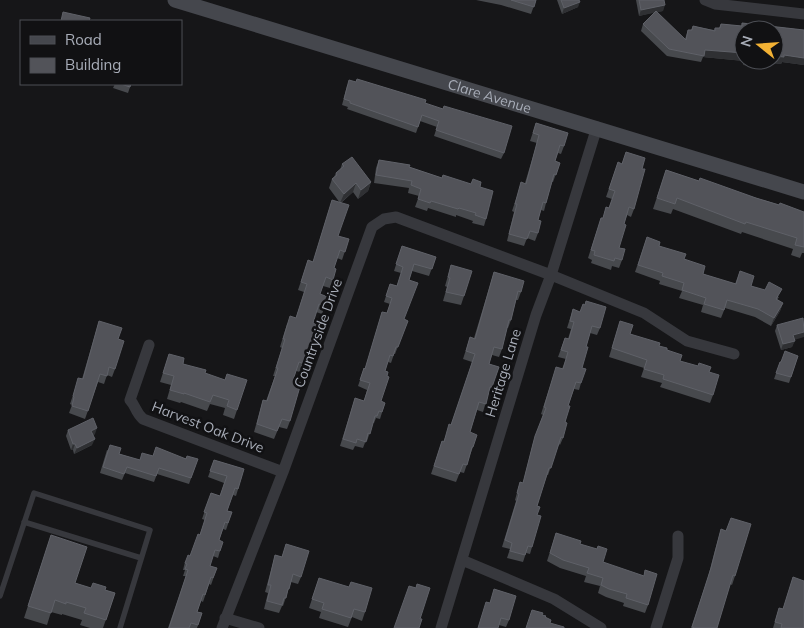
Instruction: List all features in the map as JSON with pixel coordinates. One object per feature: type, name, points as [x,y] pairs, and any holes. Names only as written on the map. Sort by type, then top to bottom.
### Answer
[{"type":"street","name":"Clare Avenue","points":[[175,0],[804,192]]},
{"type":"street","points":[[705,0],[715,4],[804,14]]},
{"type":"street","name":"Heritage Lane","points":[[441,628],[536,315],[551,275],[597,128]]},
{"type":"street","name":"Countryside Drive","points":[[223,623],[283,472],[372,227],[384,218],[396,218],[551,275],[644,313],[687,341],[734,354]]},
{"type":"street","name":"Harvest Oak Drive","points":[[149,344],[130,400],[134,404],[136,413],[143,419],[283,472]]},
{"type":"street","points":[[656,628],[678,558],[678,536]]},
{"type":"street","points":[[462,560],[554,598],[601,628]]},
{"type":"street","points":[[223,623],[258,628]]},
{"type":"lane","points":[[0,596],[34,493],[150,530],[120,628]]},
{"type":"lane","points":[[24,522],[141,558]]},
{"type":"building","points":[[511,0],[536,0],[534,7]]},
{"type":"building","points":[[561,0],[579,0],[580,2],[564,8]]},
{"type":"building","points":[[639,0],[664,0],[665,5],[641,10]]},
{"type":"building","points":[[656,11],[686,40],[688,30],[692,30],[693,26],[715,31],[715,28],[720,28],[721,24],[734,25],[734,52],[705,50],[704,56],[669,49],[643,24]]},
{"type":"building","points":[[63,12],[90,18],[89,20],[61,20]]},
{"type":"building","points":[[784,28],[804,30],[804,58],[784,55]]},
{"type":"building","points":[[357,79],[426,100],[425,103],[443,109],[444,106],[512,126],[504,153],[436,130],[439,121],[422,115],[418,127],[350,103],[350,101],[344,99],[349,80],[356,82]]},
{"type":"building","points":[[536,123],[568,133],[564,146],[560,145],[555,161],[560,163],[556,175],[554,174],[546,203],[543,202],[538,220],[541,221],[538,233],[530,231],[527,239],[509,234],[521,182],[526,184],[539,135],[533,133]]},
{"type":"building","points":[[626,152],[645,158],[642,169],[645,169],[634,209],[629,207],[624,224],[626,225],[619,248],[625,249],[622,260],[615,258],[614,261],[594,255],[595,251],[591,250],[601,218],[603,218],[606,207],[609,208],[615,191],[609,189],[618,162],[622,164]]},
{"type":"building","points":[[352,157],[371,182],[361,190],[356,183],[344,194],[332,179],[344,166],[342,164]]},
{"type":"building","points":[[379,160],[410,165],[409,167],[442,178],[443,175],[471,184],[473,179],[481,182],[480,187],[493,191],[486,219],[475,215],[476,213],[459,208],[418,199],[421,189],[411,185],[412,181],[376,175]]},
{"type":"building","points":[[666,170],[699,181],[700,178],[756,198],[779,205],[780,203],[804,212],[804,247],[795,245],[797,238],[746,222],[745,224],[677,198],[675,204],[657,198]]},
{"type":"building","points":[[332,200],[349,205],[338,236],[349,239],[345,252],[340,250],[334,268],[336,269],[333,280],[326,277],[320,294],[328,297],[325,306],[319,304],[313,323],[319,325],[307,365],[299,362],[293,380],[301,383],[290,421],[282,419],[277,431],[257,424],[263,400],[267,401],[278,368],[276,368],[290,316],[296,318],[307,284],[301,282],[308,260],[313,262]]},
{"type":"building","points":[[647,237],[660,242],[659,246],[686,254],[684,259],[705,266],[703,274],[736,284],[740,271],[754,276],[751,286],[765,290],[769,282],[782,289],[776,299],[783,303],[774,318],[758,309],[727,300],[724,310],[704,304],[706,298],[682,290],[684,283],[662,276],[663,273],[638,265]]},
{"type":"building","points":[[402,246],[436,257],[432,269],[414,264],[409,280],[418,283],[404,319],[408,321],[398,347],[396,347],[393,356],[390,355],[385,371],[388,372],[387,376],[389,377],[381,401],[385,403],[382,412],[379,411],[377,416],[375,416],[366,442],[357,439],[356,443],[343,439],[355,398],[364,401],[370,383],[360,380],[382,312],[387,313],[392,298],[386,296],[390,284],[397,286],[403,267],[396,264]]},
{"type":"building","points":[[451,265],[472,271],[464,296],[446,292]]},
{"type":"building","points":[[494,272],[524,281],[521,292],[518,291],[502,349],[494,347],[489,364],[499,367],[492,387],[490,387],[486,404],[479,402],[470,432],[477,435],[467,465],[463,464],[459,474],[434,466],[449,424],[451,425],[475,354],[466,351],[470,337],[475,339]]},
{"type":"building","points":[[586,301],[606,307],[600,328],[592,326],[582,368],[586,369],[581,383],[576,382],[568,406],[570,406],[563,438],[561,437],[551,468],[549,468],[537,506],[540,507],[537,515],[541,516],[532,547],[528,546],[525,555],[510,551],[512,543],[505,540],[519,494],[517,493],[520,482],[523,483],[535,436],[546,408],[544,407],[556,367],[563,369],[568,352],[561,350],[565,338],[569,339],[574,322],[570,321],[573,309],[580,312]]},
{"type":"building","points":[[803,318],[804,332],[793,335],[795,341],[783,344],[777,325]]},
{"type":"building","points":[[99,321],[122,328],[118,339],[124,341],[115,369],[109,367],[107,376],[100,374],[88,411],[72,406],[73,396],[78,378],[83,379]]},
{"type":"building","points":[[620,321],[633,325],[630,334],[660,343],[659,346],[682,355],[680,361],[698,366],[699,363],[711,367],[709,372],[719,375],[713,395],[663,379],[664,375],[644,369],[647,360],[612,348]]},
{"type":"building","points":[[785,351],[798,356],[791,377],[776,373]]},
{"type":"building","points":[[169,354],[184,358],[183,364],[206,370],[205,373],[225,380],[227,374],[247,380],[237,410],[227,406],[229,400],[213,395],[210,402],[170,390],[174,376],[163,373]]},
{"type":"building","points":[[93,418],[97,428],[91,431],[95,439],[77,448],[73,444],[68,430]]},
{"type":"building","points":[[110,445],[121,448],[119,454],[140,460],[142,453],[153,456],[156,447],[186,459],[187,456],[198,459],[191,478],[159,468],[156,476],[127,467],[124,474],[103,467]]},
{"type":"building","points":[[214,460],[244,469],[238,489],[235,488],[227,511],[232,512],[228,523],[225,522],[219,540],[223,542],[220,551],[215,550],[210,566],[217,568],[213,578],[211,577],[205,595],[203,594],[197,612],[202,613],[198,625],[191,623],[189,628],[169,628],[188,570],[185,569],[187,564],[185,563],[188,555],[190,556],[198,534],[200,535],[207,513],[204,512],[211,493],[220,496],[227,476],[210,471]]},
{"type":"building","points":[[731,518],[751,524],[717,628],[692,627],[721,529],[726,531]]},
{"type":"building","points":[[556,533],[581,541],[580,544],[597,549],[598,546],[607,549],[603,562],[644,576],[645,570],[657,574],[648,605],[626,598],[627,594],[601,585],[603,578],[587,573],[589,568],[563,560],[550,553]]},
{"type":"building","points":[[51,535],[87,547],[75,583],[91,588],[93,583],[106,587],[105,590],[115,593],[106,620],[84,613],[86,608],[55,600],[51,613],[28,606]]},
{"type":"building","points":[[286,544],[309,551],[301,577],[293,574],[282,605],[267,601],[271,585],[268,585],[275,555],[282,557]]},
{"type":"building","points":[[793,577],[804,581],[804,628],[781,628],[782,624],[775,622],[779,608],[783,609]]},
{"type":"building","points":[[319,578],[349,587],[351,582],[372,588],[365,612],[354,609],[351,618],[322,609],[324,603],[312,599]]},
{"type":"building","points":[[417,584],[430,588],[419,628],[394,628],[409,586],[416,588]]},
{"type":"building","points":[[494,589],[516,596],[509,620],[501,618],[498,628],[478,628],[486,602],[490,603]]},
{"type":"building","points":[[532,610],[543,613],[542,615],[551,620],[550,623],[564,628],[526,628]]}]
